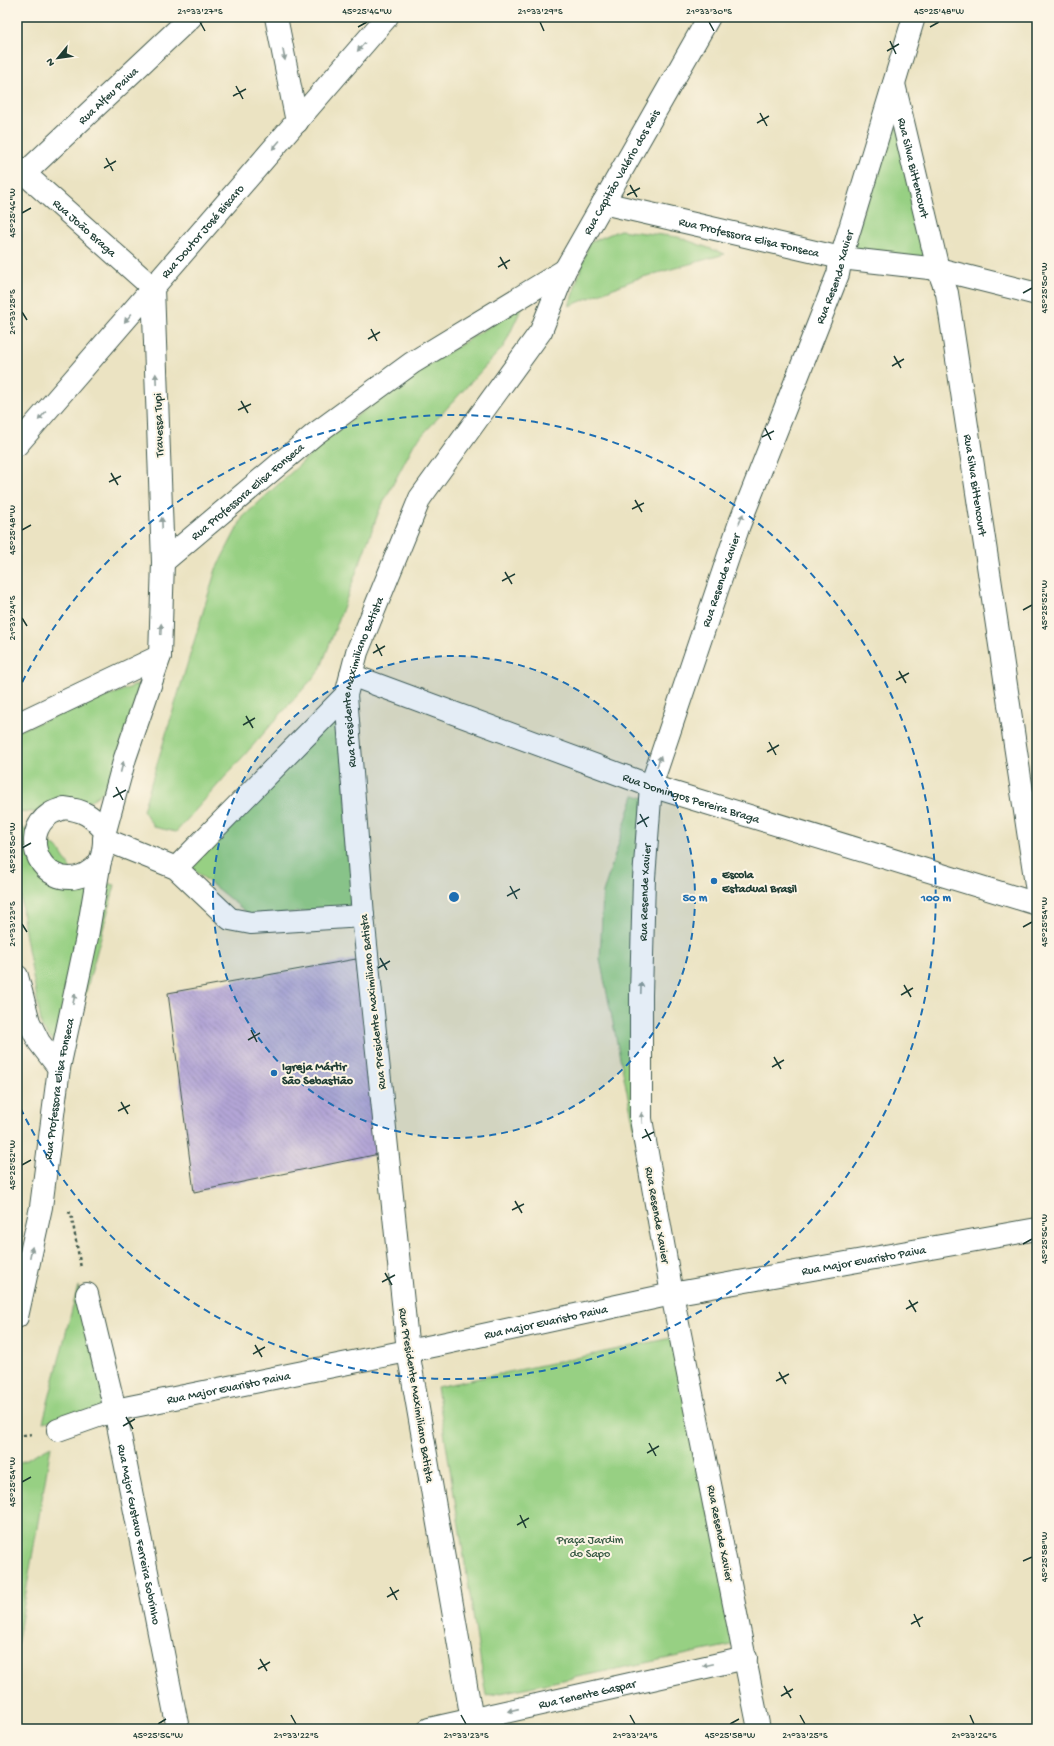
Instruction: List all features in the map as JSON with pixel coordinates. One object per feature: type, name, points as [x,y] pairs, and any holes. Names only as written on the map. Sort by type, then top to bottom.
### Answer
[{"type":"street","name":"Rua Alfeu Paiva","points":[[21,170],[192,17]]},
{"type":"street","points":[[276,17],[297,122]]},
{"type":"street","name":"Rua Doutor José Biscaro","points":[[17,445],[387,17]]},
{"type":"street","name":"Rua Capitão Valério dos Reis","points":[[541,331],[565,270],[709,17]]},
{"type":"street","name":"Rua Resende Xavier","points":[[759,1729],[672,1294],[641,1119],[641,995],[644,878],[651,786],[739,525],[838,274],[841,258],[914,17]]},
{"type":"street","name":"Rua Silva Bittencourt","points":[[894,84],[938,269],[947,293],[950,309],[1035,859],[1037,891]]},
{"type":"street","name":"Rua João Braga","points":[[21,170],[153,288]]},
{"type":"street","name":"Rua Professora Elisa Fonseca","points":[[603,203],[841,258],[938,269],[1037,294]]},
{"type":"street","name":"Rua Professora Elisa Fonseca","points":[[163,562],[315,434],[412,363],[565,270]]},
{"type":"street","name":"Travessa Tupi","points":[[153,288],[163,562]]},
{"type":"street","name":"Rua Presidente Maximiliano Batista","points":[[472,1720],[408,1351],[363,916],[348,685],[357,652],[420,498],[541,331]]},
{"type":"street","points":[[163,562],[160,656],[125,758],[105,835],[100,861],[89,873],[74,878],[59,877],[45,869],[25,838],[50,814],[64,808],[80,810],[96,821],[105,835],[176,868],[230,919],[251,923],[363,916]]},
{"type":"street","points":[[17,724],[160,656]]},
{"type":"street","points":[[176,868],[348,685]]},
{"type":"street","name":"Rua Domingos Pereira Braga","points":[[348,685],[651,786],[1037,904]]},
{"type":"street","name":"Rua Professora Elisa Fonseca","points":[[17,1317],[41,1207],[59,1068],[87,937],[100,861]]},
{"type":"street","points":[[17,976],[29,1022],[39,1042],[59,1068]]},
{"type":"street","name":"Rua Major Evaristo Paiva","points":[[58,1430],[115,1410],[408,1351],[672,1294],[1037,1229]]},
{"type":"street","name":"Rua Major Gustavo Ferreira Sobrinho","points":[[87,1294],[115,1410],[178,1729]]},
{"type":"street","name":"Rua Tenente Gaspar","points":[[429,1729],[746,1658]]},
{"type":"path","points":[[41,1207],[71,1213],[76,1247],[87,1294]]},
{"type":"green space","points":[[893,100],[933,264],[852,252]]},
{"type":"green space","points":[[620,230],[678,237],[725,254],[636,279],[569,306],[589,243]]},
{"type":"green space","points":[[523,305],[504,346],[414,444],[379,511],[320,670],[176,832],[154,827],[143,810],[216,569],[243,517],[335,432],[408,378]]},
{"type":"green space","points":[[160,676],[105,790],[92,800],[62,814],[17,811],[17,731]]},
{"type":"green space","points":[[339,712],[355,909],[250,915],[189,866]]},
{"type":"green space","points":[[634,795],[645,798],[637,1141],[600,959],[603,893]]},
{"type":"green space","points":[[17,825],[58,848],[75,876],[115,885],[68,1058],[42,1028],[24,926],[17,860]]},
{"type":"green space","points":[[78,1286],[107,1410],[43,1422]]},
{"type":"green space","name":"Praça Jardim do Sapo","points":[[671,1338],[741,1643],[486,1696],[437,1387]]},
{"type":"green space","points":[[51,1446],[17,1645],[17,1464]]},
{"type":"building","name":"Igreja Mártir São Sebastião","points":[[356,959],[379,1154],[194,1192],[168,993]]},
{"type":"place","name":"Escola Estadual Brasil","points":[[714,881]]},
{"type":"place","name":"Igreja Mártir São Sebastião","points":[[274,1073]]}]
